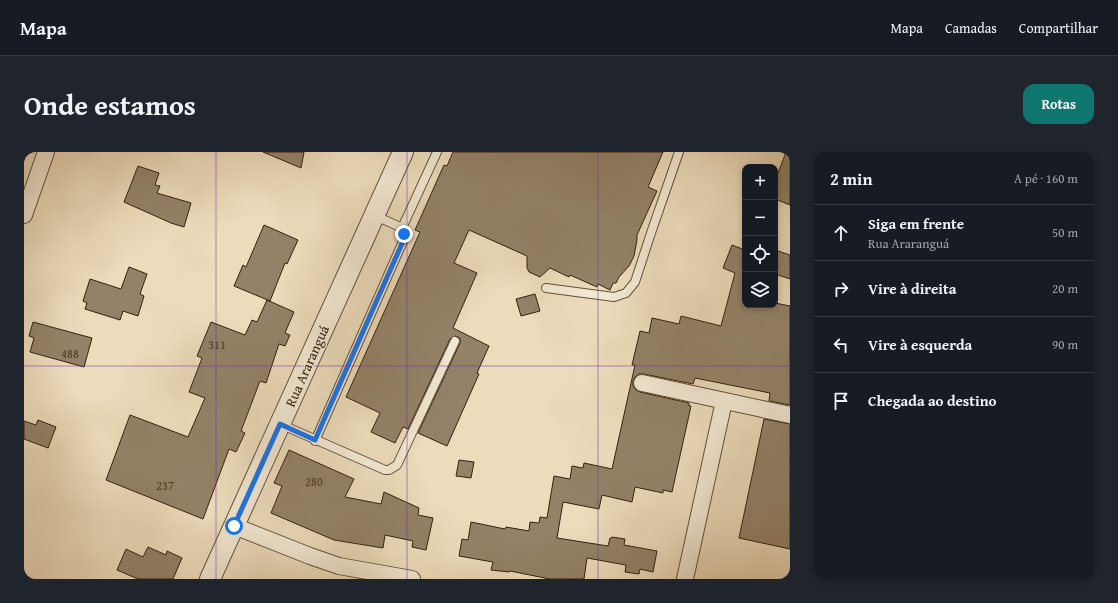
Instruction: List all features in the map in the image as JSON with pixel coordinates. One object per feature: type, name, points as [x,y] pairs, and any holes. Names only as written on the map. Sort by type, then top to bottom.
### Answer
[{"type":"street","points":[[24,215],[46,152]]},
{"type":"street","name":"Rua Araranguá","points":[[210,579],[403,152]]},
{"type":"street","points":[[642,383],[790,415]]},
{"type":"street","points":[[685,579],[724,401]]},
{"type":"street","points":[[234,526],[339,566],[412,579]]},
{"type":"lane","points":[[315,440],[404,239],[402,228],[437,152]]},
{"type":"lane","points":[[546,288],[614,297],[626,293],[635,282],[679,152]]},
{"type":"lane","points":[[374,215],[402,228]]},
{"type":"lane","points":[[280,424],[385,470],[389,470],[397,465],[455,341]]},
{"type":"building","points":[[263,152],[304,152],[301,168]]},
{"type":"building","points":[[453,152],[663,152],[648,187],[657,191],[637,235],[634,256],[629,266],[619,277],[616,283],[613,283],[610,290],[598,284],[597,287],[570,275],[569,277],[550,268],[540,277],[529,272],[527,268],[527,256],[469,230],[454,263],[477,273],[453,328],[489,346],[477,373],[479,374],[447,446],[418,433],[460,343],[460,338],[455,336],[450,339],[408,429],[403,427],[395,443],[371,432],[380,413],[346,397],[420,232],[415,230],[444,165],[447,166]]},
{"type":"building","points":[[786,152],[790,152],[790,205],[778,200],[778,173]]},
{"type":"building","points":[[138,166],[159,173],[155,185],[160,186],[157,193],[191,203],[184,227],[171,223],[124,202]]},
{"type":"building","points":[[264,225],[298,240],[287,264],[285,263],[270,301],[234,286],[243,265],[246,267]]},
{"type":"building","points":[[732,245],[742,249],[742,308],[778,308],[778,304],[790,306],[790,405],[769,401],[770,393],[695,378],[693,384],[639,374],[633,381],[633,386],[636,390],[689,403],[689,406],[691,406],[672,492],[663,490],[663,493],[635,487],[632,502],[602,495],[599,509],[563,502],[557,538],[608,546],[610,538],[612,537],[625,539],[624,545],[657,551],[653,572],[640,569],[639,574],[625,572],[626,565],[587,558],[584,579],[550,579],[510,571],[491,570],[493,562],[459,556],[462,539],[468,540],[471,522],[505,529],[506,527],[529,531],[530,522],[539,523],[540,517],[547,518],[554,476],[570,479],[572,466],[583,468],[584,463],[612,469],[635,365],[632,365],[640,331],[649,333],[652,318],[679,324],[681,316],[721,326],[735,273],[723,268]]},
{"type":"building","points":[[778,251],[790,255],[790,279],[778,275]]},
{"type":"building","points":[[129,267],[147,274],[140,294],[144,296],[138,316],[123,311],[120,320],[85,309],[87,303],[83,301],[90,279],[121,289]]},
{"type":"building","points":[[535,294],[540,311],[521,316],[516,299]]},
{"type":"building","points":[[267,300],[294,312],[285,333],[290,335],[285,346],[279,344],[266,383],[260,381],[241,431],[245,433],[236,452],[229,449],[203,519],[106,480],[130,415],[188,437],[205,398],[189,392],[202,358],[197,356],[211,322],[245,335],[252,320],[257,322]]},
{"type":"building","points":[[33,322],[92,338],[84,367],[30,352],[34,338],[29,336]]},
{"type":"building","points":[[764,419],[790,424],[790,549],[739,538]]},
{"type":"building","points":[[38,420],[56,427],[48,448],[24,439],[24,421],[36,425]]},
{"type":"building","points":[[289,450],[354,479],[345,497],[381,504],[384,492],[419,508],[418,515],[433,518],[426,550],[412,547],[413,541],[385,535],[383,548],[334,540],[271,513],[282,486],[274,483]]},
{"type":"building","points":[[459,460],[474,462],[471,478],[456,476]]},
{"type":"building","points":[[148,547],[166,555],[167,551],[182,558],[173,579],[138,579],[117,570],[126,549],[143,557]]},
{"type":"route","points":[[234,526],[280,424],[315,440],[404,239],[404,234]]}]
